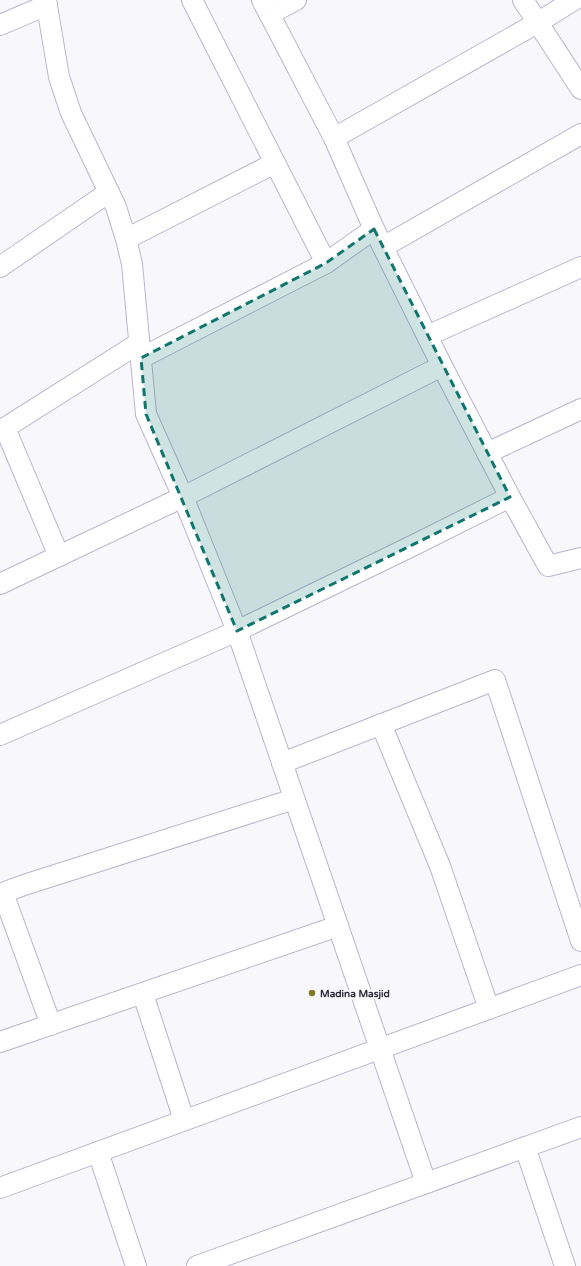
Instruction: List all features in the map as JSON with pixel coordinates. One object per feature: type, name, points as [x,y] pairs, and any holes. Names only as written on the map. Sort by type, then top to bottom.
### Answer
[{"type":"street","points":[[192,0],[326,263]]},
{"type":"street","points":[[296,0],[266,7],[334,138],[374,229],[442,366],[510,497],[548,566],[581,558]]},
{"type":"street","points":[[523,0],[581,89]]},
{"type":"street","points":[[334,138],[537,23],[574,0]]},
{"type":"street","points":[[0,25],[46,3],[60,77],[70,113],[116,207],[126,239],[132,264],[146,414],[183,497],[237,631],[426,1183]]},
{"type":"street","points":[[384,248],[581,134]]},
{"type":"street","points":[[126,239],[275,163]]},
{"type":"street","points":[[0,267],[109,192]]},
{"type":"street","points":[[59,556],[3,429],[140,350],[326,263],[374,229]]},
{"type":"street","points":[[427,336],[581,267]]},
{"type":"street","points":[[0,584],[183,497],[442,366]]},
{"type":"street","points":[[487,453],[581,409]]},
{"type":"street","points":[[0,735],[237,631],[510,497]]},
{"type":"street","points":[[282,763],[496,680],[581,942]]},
{"type":"street","points":[[381,724],[440,866],[489,1009]]},
{"type":"street","points":[[51,1025],[1,893],[294,799]]},
{"type":"street","points":[[0,1042],[338,926]]},
{"type":"street","points":[[0,1188],[581,975]]},
{"type":"street","points":[[143,994],[184,1120]]},
{"type":"street","points":[[197,1266],[581,1127]]},
{"type":"street","points":[[525,1147],[565,1266]]},
{"type":"street","points":[[98,1152],[136,1266]]},
{"type":"highlighted area","points":[[374,229],[510,497],[237,631],[146,414],[141,358],[326,263]]},
{"type":"place","name":"Madina Masjid","points":[[312,993]]}]
